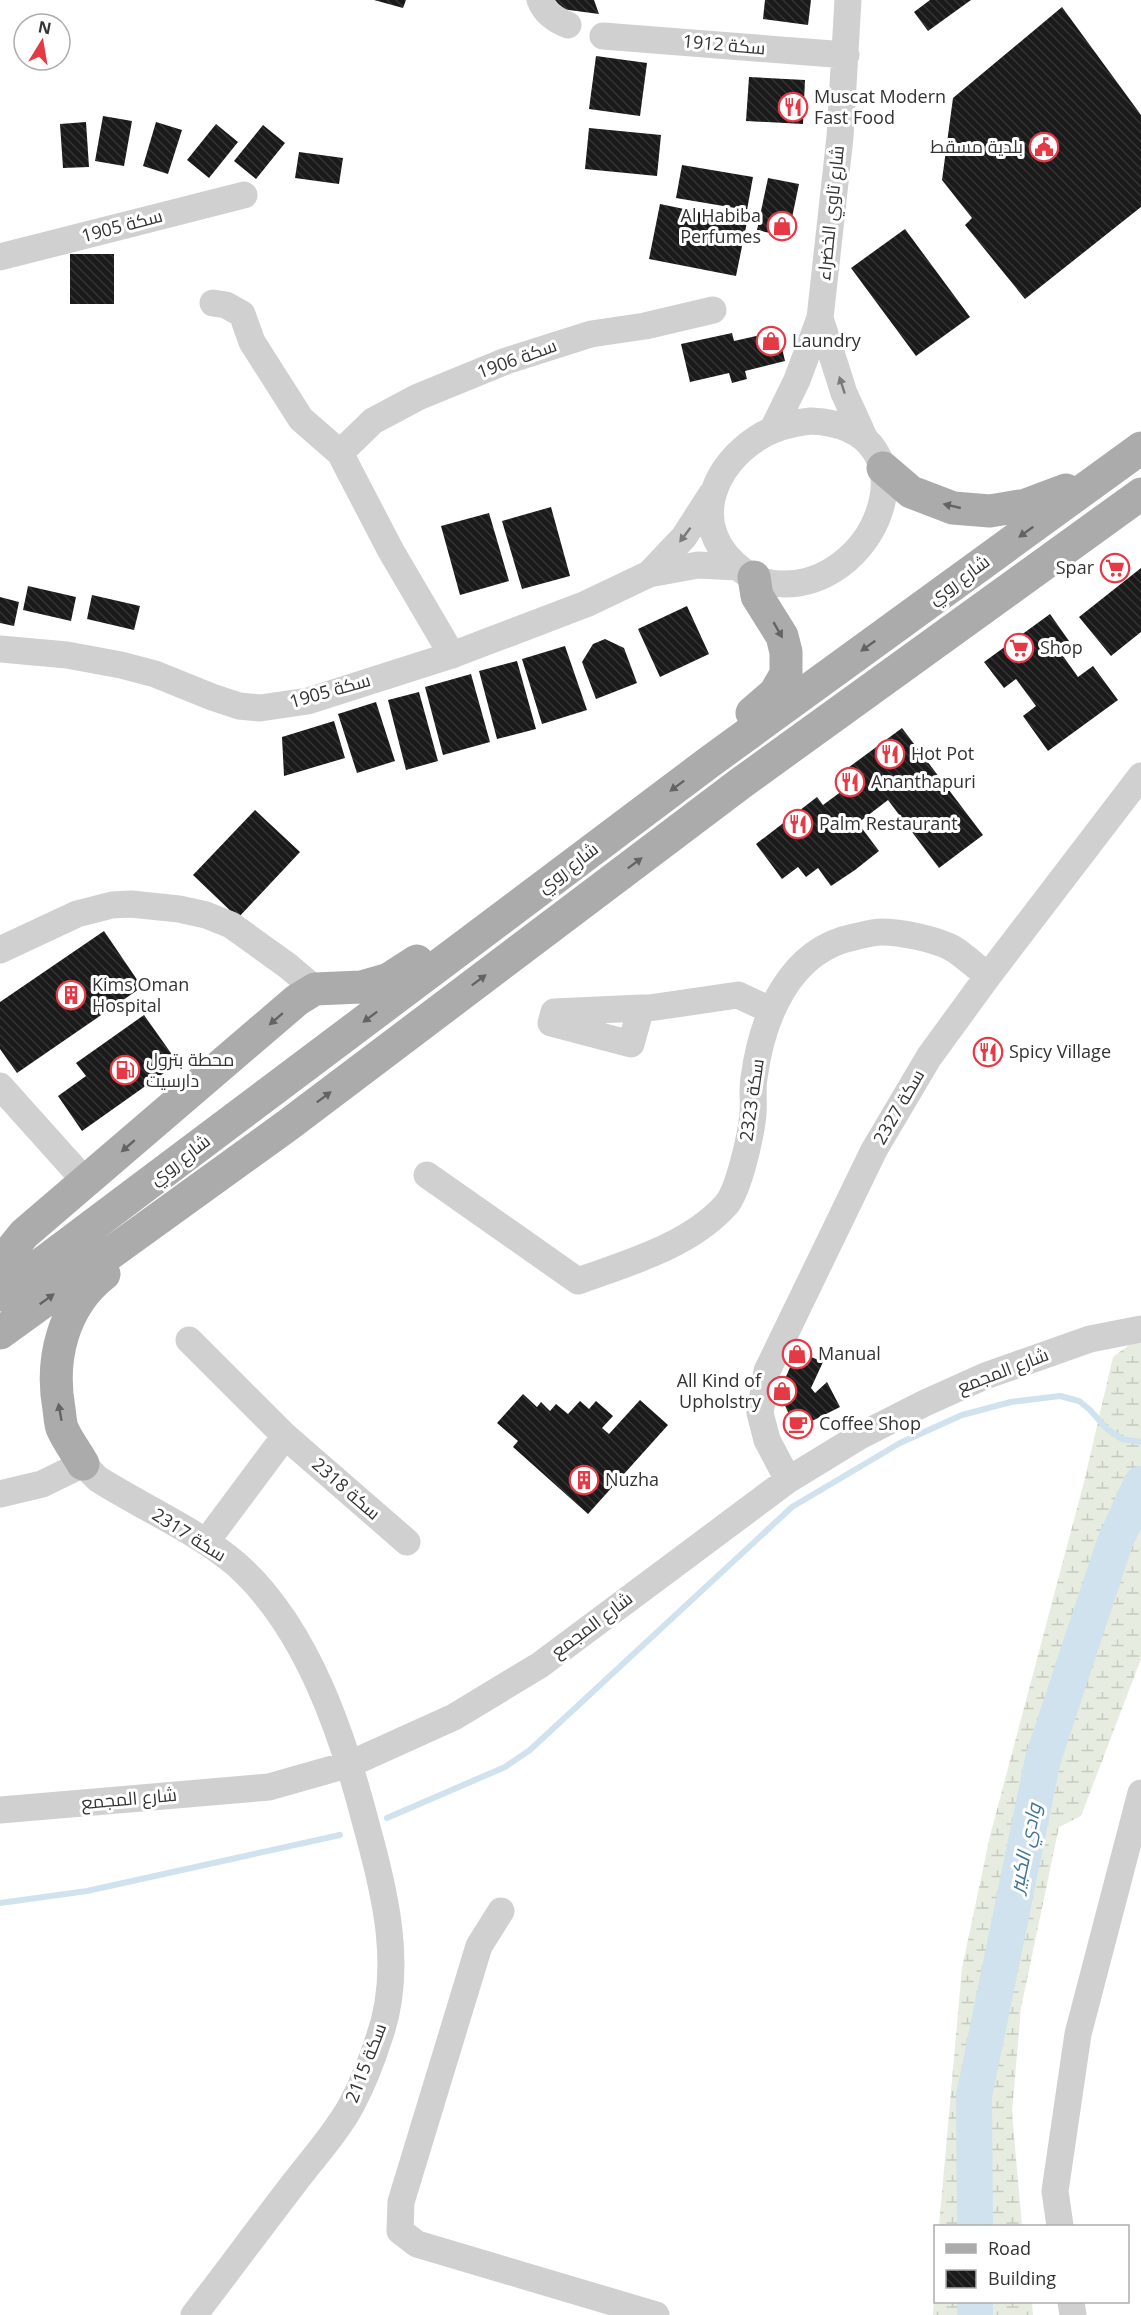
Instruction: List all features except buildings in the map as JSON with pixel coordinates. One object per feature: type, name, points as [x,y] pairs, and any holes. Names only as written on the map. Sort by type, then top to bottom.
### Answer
[{"type":"main road","points":[[883,468],[911,492],[953,508],[990,511],[1026,505],[1069,489],[1133,454]]},
{"type":"main road","name":"شارع روي","points":[[0,1295],[708,763],[1133,454]]},
{"type":"main road","name":"شارع روي","points":[[0,1334],[288,1125],[741,783],[1141,494]]},
{"type":"main road","points":[[708,763],[732,730],[775,693],[786,674],[786,652],[782,636],[745,572]]},
{"type":"main road","points":[[0,1264],[24,1234],[289,1008],[315,989],[361,987],[389,979],[474,926],[531,897]]},
{"type":"main road","points":[[83,1464],[62,1428],[56,1393],[59,1350],[70,1314],[98,1279],[195,1206],[288,1125]]},
{"type":"street","points":[[540,0],[547,13],[568,25]]},
{"type":"street","name":"شارع تاوي الخضراء","points":[[773,429],[797,380],[820,318],[840,137],[848,0]]},
{"type":"street","name":"سكة 1912","points":[[603,36],[846,55]]},
{"type":"street","name":"سكة 1905","points":[[0,257],[244,195]]},
{"type":"street","points":[[213,303],[226,305],[242,314],[252,342],[301,419],[340,453],[391,552],[452,655]]},
{"type":"street","name":"سكة 1906","points":[[340,453],[373,421],[418,397],[506,361],[591,334],[645,326],[713,310]]},
{"type":"street","name":"شارع تاوي الخضراء","points":[[820,318],[844,393],[865,439]]},
{"type":"street","points":[[800,422],[832,422],[849,428],[865,439],[878,456],[883,468],[884,481],[880,516],[855,553],[836,568],[811,579],[787,584],[769,582],[745,572],[713,536],[709,509],[714,490],[726,469],[740,452],[756,439],[773,429],[800,422]]},
{"type":"street","name":"سكة 1905","points":[[649,574],[684,537],[714,490]]},
{"type":"street","name":"سكة 1905","points":[[0,649],[67,655],[121,665],[155,674],[239,706],[260,708],[308,701],[452,655],[586,604],[649,574],[698,565],[745,572]]},
{"type":"street","name":"سكة 2327","points":[[788,1480],[767,1440],[760,1413],[768,1371],[874,1150],[928,1057],[1141,776]]},
{"type":"street","points":[[0,950],[78,914],[112,905],[130,904],[169,908],[206,915],[231,925],[288,966],[315,989]]},
{"type":"street","name":"سكة 2323","points":[[427,1175],[578,1281],[675,1242],[705,1224],[727,1203],[737,1182],[753,1114],[753,1080],[770,1010],[785,984],[804,962],[822,948],[849,938],[880,932],[911,936],[951,948],[988,976]]},
{"type":"street","points":[[641,1008],[738,994],[770,1010]]},
{"type":"street","points":[[0,1086],[86,1182]]},
{"type":"street","name":"شارع المجمع","points":[[1,1811],[268,1787],[350,1764],[454,1717],[540,1665],[788,1480],[860,1436],[985,1376],[1090,1339],[1141,1329]]},
{"type":"street","name":"سكة 2318","points":[[189,1340],[285,1436],[406,1542]]},
{"type":"street","points":[[206,1542],[285,1436]]},
{"type":"street","points":[[0,1494],[42,1484],[83,1464]]},
{"type":"street","name":"سكة 2317","points":[[83,1464],[106,1484],[206,1542],[237,1565],[267,1598],[286,1625],[314,1675],[350,1764]]},
{"type":"street","name":"سكة 2115","points":[[194,2315],[351,2105],[381,2036],[391,1959],[389,1924],[384,1887],[350,1764]]},
{"type":"street","points":[[1060,2225],[1055,2192],[1078,2034],[1141,1793]]},
{"type":"street","points":[[501,1911],[479,1946],[401,2202],[400,2231],[417,2244],[656,2315]]},
{"type":"green space","points":[[1141,1336],[1141,1659],[1081,1816],[1059,1827],[1021,2008],[1012,2112],[1022,2225],[939,2225],[962,1968],[990,1836],[1084,1482],[1113,1357]]},
{"type":"green space","points":[[934,2296],[934,2303],[1032,2303],[1033,2315],[933,2315]]},
{"type":"waterway","points":[[387,1818],[505,1767],[530,1750],[792,1507],[900,1443],[962,1415],[1011,1402],[1060,1396],[1079,1401],[1107,1429],[1122,1439],[1141,1442]]},
{"type":"waterway","name":"وادي الكبير","points":[[975,2225],[974,2096],[1043,1759],[1115,1542],[1141,1484]]},
{"type":"waterway","points":[[0,1903],[87,1891],[340,1835]]},
{"type":"waterway","name":"وادي الكبير","points":[[975,2303],[975,2315]]},
{"type":"place","name":"Muscat Modern Fast Food","points":[[793,107]]},
{"type":"place","name":"بلدية مسقط","points":[[1044,147]]},
{"type":"place","name":"Al Habiba Perfumes","points":[[782,226]]},
{"type":"place","name":"Laundry","points":[[771,341]]},
{"type":"place","name":"Spar","points":[[1115,568]]},
{"type":"place","name":"Shop","points":[[1019,648]]},
{"type":"place","name":"Hot Pot","points":[[890,754]]},
{"type":"place","name":"Ananthapuri","points":[[850,782]]},
{"type":"place","name":"Palm Restaurant","points":[[798,824]]},
{"type":"place","name":"Kims Oman Hospital","points":[[71,995]]},
{"type":"place","name":"Spicy Village","points":[[988,1052]]},
{"type":"place","name":"محطة بترول دارسيت","points":[[125,1070]]},
{"type":"place","name":"Manual","points":[[797,1354]]},
{"type":"place","name":"All Kind of Upholstry","points":[[782,1391]]},
{"type":"place","name":"Coffee Shop","points":[[798,1424]]},
{"type":"place","name":"Nuzha","points":[[584,1480]]}]
